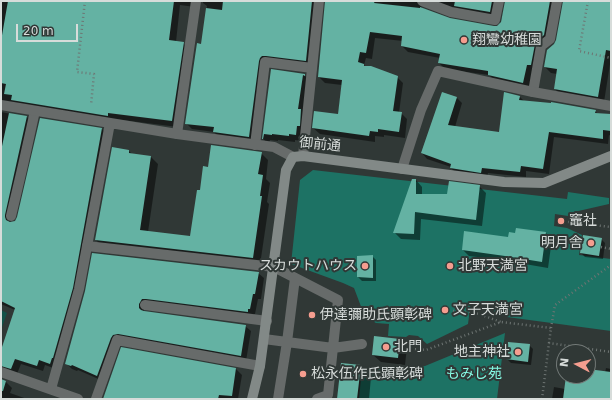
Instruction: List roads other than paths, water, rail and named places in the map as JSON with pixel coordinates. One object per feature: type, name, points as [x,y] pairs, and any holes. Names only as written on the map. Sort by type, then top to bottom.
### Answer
[{"type":"street","points":[[177,134],[196,1]]},
{"type":"street","points":[[252,399],[260,366],[286,170],[298,156],[312,68],[319,1]]},
{"type":"street","points":[[422,1],[451,12],[495,20],[499,1]]},
{"type":"street","points":[[533,92],[541,46],[550,39],[557,1]]},
{"type":"street","points":[[255,145],[265,62],[312,68]]},
{"type":"street","points":[[402,169],[421,110],[438,71],[533,92],[611,106]]},
{"type":"street","name":"御前通","points":[[1,105],[177,134],[274,147],[298,156],[504,182],[544,183],[611,156]]},
{"type":"street","points":[[10,216],[35,111]]},
{"type":"street","points":[[51,389],[79,289],[110,123]]},
{"type":"street","points":[[87,246],[274,266],[338,300],[328,395],[317,399]]},
{"type":"street","points":[[278,399],[295,278]]},
{"type":"street","points":[[145,304],[266,321]]},
{"type":"street","points":[[264,339],[333,348],[362,344]]},
{"type":"street","points":[[96,399],[117,340],[260,366]]},
{"type":"street","points":[[1,372],[78,399]]},
{"type":"place","name":"翔鸞幼稚園","points":[[464,40]]},
{"type":"place","name":"竈社","points":[[561,221]]},
{"type":"place","name":"明月舎","points":[[591,243]]},
{"type":"place","name":"スカウトハウス","points":[[365,266]]},
{"type":"place","name":"北野天満宮","points":[[450,266]]},
{"type":"place","name":"文子天満宮","points":[[445,310]]},
{"type":"place","name":"伊達彌助氏顕彰碑","points":[[312,315]]},
{"type":"place","name":"北門","points":[[386,347]]},
{"type":"place","name":"地主神社","points":[[518,352]]},
{"type":"place","name":"松永伍作氏顕彰碑","points":[[303,374]]},
{"type":"park label","name":"もみじ苑","points":[[474,374]]}]
